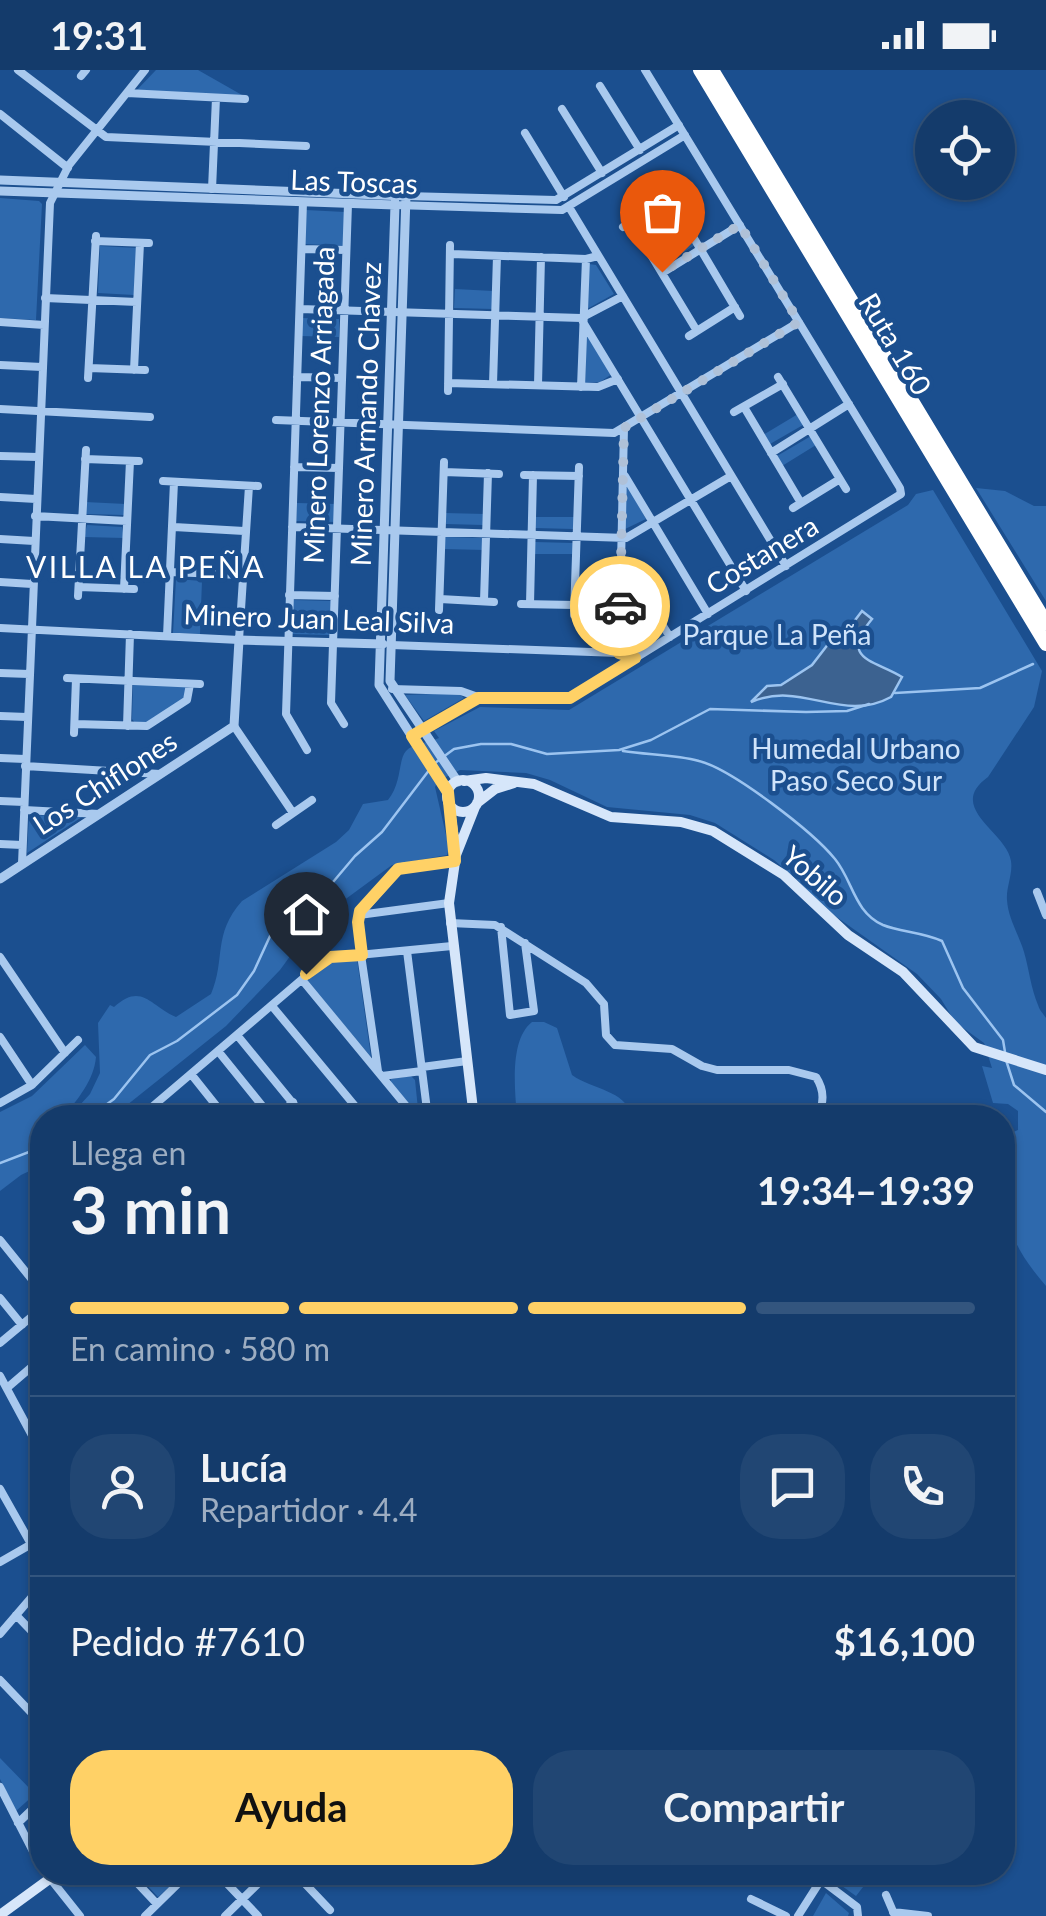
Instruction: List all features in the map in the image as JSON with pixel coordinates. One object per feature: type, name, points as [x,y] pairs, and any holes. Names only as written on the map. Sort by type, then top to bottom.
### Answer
[{"type":"highway","name":"Ruta 160","points":[[700,70],[1046,644]]},
{"type":"highway","name":"Ruta 160","points":[[712,70],[1046,623]]},
{"type":"main road","name":"Yobilo","points":[[453,779],[486,778],[542,786],[611,817],[689,823],[720,834],[793,881],[848,935],[918,984],[968,1042],[1000,1057],[1046,1070]]},
{"type":"main road","points":[[456,858],[448,798],[453,779],[476,788],[476,805],[456,858],[449,904],[473,1105]]},
{"type":"main road","points":[[448,798],[461,812],[495,789],[520,782]]},
{"type":"main road","points":[[0,1915],[36,1885]]},
{"type":"street","points":[[18,70],[109,138],[306,146]]},
{"type":"street","points":[[22,864],[50,202],[68,168],[145,70]]},
{"type":"street","points":[[645,70],[849,404],[772,453]]},
{"type":"street","points":[[600,86],[640,150]]},
{"type":"street","points":[[126,93],[245,99]]},
{"type":"street","points":[[212,189],[216,98]]},
{"type":"street","points":[[562,110],[602,173]]},
{"type":"street","points":[[0,114],[68,168]]},
{"type":"street","name":"Las Toscas","points":[[0,191],[348,204],[548,201],[564,197],[679,125]]},
{"type":"street","points":[[525,133],[564,197]]},
{"type":"street","name":"Las Toscas","points":[[0,180],[554,211],[569,207],[685,135]]},
{"type":"street","points":[[668,194],[700,249],[737,311],[693,334],[662,272],[627,225],[668,194]]},
{"type":"street","name":"Minero Armando Chavez","points":[[401,201],[385,644],[380,688],[453,779]]},
{"type":"street","points":[[303,202],[286,718],[308,750]]},
{"type":"street","name":"Minero Lorenzo Arriagada","points":[[344,724],[331,703],[348,204]]},
{"type":"street","points":[[569,207],[786,566]]},
{"type":"street","points":[[662,272],[740,225]]},
{"type":"street","points":[[134,370],[144,243],[95,238],[88,373],[145,370]]},
{"type":"street","points":[[302,249],[346,250]]},
{"type":"street","points":[[598,256],[586,260],[496,256],[451,249],[448,387],[602,387],[618,379]]},
{"type":"street","points":[[493,384],[496,256]]},
{"type":"street","points":[[538,385],[541,258]]},
{"type":"street","points":[[581,386],[586,260]]},
{"type":"street","points":[[300,309],[584,320],[623,296]]},
{"type":"street","points":[[45,298],[137,302]]},
{"type":"street","points":[[584,320],[746,590]]},
{"type":"street","points":[[0,322],[44,324]]},
{"type":"street","points":[[276,420],[604,433],[624,428],[799,322]]},
{"type":"street","points":[[0,365],[42,367]]},
{"type":"street","points":[[297,376],[342,378]]},
{"type":"street","points":[[734,412],[781,380],[846,488]]},
{"type":"street","name":"Costanera","points":[[392,690],[461,690],[478,698],[565,700],[786,566],[901,494],[849,404]]},
{"type":"street","points":[[744,407],[797,506],[840,478]]},
{"type":"street","points":[[0,409],[150,417]]},
{"type":"street","points":[[619,653],[624,428]]},
{"type":"street","points":[[86,455],[135,461],[127,522],[129,589],[79,592],[82,519],[86,455]]},
{"type":"street","points":[[0,456],[38,457]]},
{"type":"street","points":[[294,467],[339,468]]},
{"type":"street","points":[[488,473],[489,602],[440,604],[444,467],[499,474]]},
{"type":"street","points":[[579,471],[577,536],[574,610],[526,604],[532,535],[529,475],[579,471]]},
{"type":"street","points":[[624,474],[708,614]]},
{"type":"street","points":[[292,527],[622,538],[630,537],[732,476]]},
{"type":"street","points":[[164,481],[254,486],[244,531],[234,726],[293,813]]},
{"type":"street","points":[[168,636],[174,482]]},
{"type":"street","points":[[0,498],[36,499]]},
{"type":"street","points":[[36,516],[127,522]]},
{"type":"street","points":[[174,527],[244,531]]},
{"type":"street","points":[[0,539],[34,541]]},
{"type":"street","points":[[622,560],[670,637]]},
{"type":"street","points":[[171,572],[242,575]]},
{"type":"street","points":[[0,582],[32,584]]},
{"type":"street","points":[[289,594],[334,596]]},
{"type":"street","name":"Minero Juan Leal Silva","points":[[0,628],[619,653],[635,658]]},
{"type":"street","points":[[128,726],[130,634]]},
{"type":"street","name":"Minero Armando Chavez","points":[[385,644],[392,690],[419,737]]},
{"type":"street","points":[[0,673],[28,674]]},
{"type":"street","points":[[72,679],[129,681],[195,684],[188,700],[147,726],[75,728],[72,679]]},
{"type":"street","points":[[419,737],[478,698]]},
{"type":"street","points":[[0,716],[27,717]]},
{"type":"street","name":"Los Chiflones","points":[[0,880],[234,726]]},
{"type":"street","points":[[0,758],[160,774]]},
{"type":"street","points":[[276,825],[312,800]]},
{"type":"street","points":[[0,802],[100,814]]},
{"type":"street","points":[[0,844],[22,845]]},
{"type":"street","points":[[380,1074],[358,914],[402,867],[456,858]]},
{"type":"street","points":[[1037,892],[1046,913]]},
{"type":"street","points":[[358,914],[449,904]]},
{"type":"street","points":[[450,923],[483,922],[501,928],[596,992],[604,1004],[610,1042],[672,1049],[717,1070],[806,1072],[822,1086],[821,1105]]},
{"type":"street","points":[[501,928],[510,1014],[534,1011],[525,944]]},
{"type":"street","points":[[156,1105],[330,957],[452,946]]},
{"type":"street","points":[[407,951],[426,1105]]},
{"type":"street","points":[[0,957],[65,1053]]},
{"type":"street","points":[[302,981],[405,1105]]},
{"type":"street","points":[[272,1006],[354,1105]]},
{"type":"street","points":[[237,1035],[295,1105]]},
{"type":"street","points":[[0,1037],[32,1085]]},
{"type":"street","points":[[0,1103],[32,1085],[78,1040]]},
{"type":"street","points":[[218,1051],[262,1105]]},
{"type":"street","points":[[380,1074],[467,1060]]},
{"type":"street","points":[[191,1074],[212,1105]]},
{"type":"street","points":[[289,1105],[293,1102]]},
{"type":"street","points":[[0,1240],[30,1277]]},
{"type":"street","points":[[0,1298],[22,1325]]},
{"type":"street","points":[[0,1343],[30,1318]]},
{"type":"street","points":[[7,1388],[30,1368]]},
{"type":"street","points":[[0,1376],[30,1431]]},
{"type":"street","points":[[0,1488],[30,1542]]},
{"type":"street","points":[[0,1562],[30,1545]]},
{"type":"street","points":[[0,1634],[30,1599]]},
{"type":"street","points":[[16,1616],[30,1630]]},
{"type":"street","points":[[0,1680],[30,1712]]},
{"type":"street","points":[[0,1701],[10,1691]]},
{"type":"street","points":[[0,1787],[30,1842]]},
{"type":"street","points":[[18,1823],[30,1812]]},
{"type":"street","points":[[58,1885],[80,1916]]},
{"type":"street","points":[[139,1885],[158,1904]]},
{"type":"street","points":[[145,1916],[177,1885]]},
{"type":"street","points":[[228,1885],[258,1916]]},
{"type":"street","points":[[225,1916],[257,1885]]},
{"type":"street","points":[[306,1885],[330,1910]]},
{"type":"street","points":[[798,1916],[817,1885]]},
{"type":"street","points":[[829,1885],[857,1907],[858,1916]]},
{"type":"street","points":[[886,1895],[894,1914],[928,1916]]},
{"type":"street","points":[[750,1899],[786,1916]]},
{"type":"green space","points":[[156,70],[198,70],[249,99],[135,92]]},
{"type":"green space","points":[[0,198],[42,204],[36,320],[0,318]]},
{"type":"green space","points":[[306,210],[345,212],[343,246],[305,244]]},
{"type":"green space","points":[[685,230],[695,245],[662,266],[652,251]]},
{"type":"green space","points":[[100,246],[137,248],[134,295],[98,293]]},
{"type":"green space","points":[[589,264],[596,265],[614,294],[587,309]]},
{"type":"green space","points":[[455,289],[493,291],[493,309],[454,308]]},
{"type":"green space","points":[[301,318],[339,319],[339,337],[300,336]]},
{"type":"green space","points":[[586,332],[612,374],[600,382],[585,383]]},
{"type":"green space","points":[[798,414],[803,425],[770,444],[763,435]]},
{"type":"green space","points":[[811,436],[816,445],[782,466],[777,456]]},
{"type":"green space","points":[[628,487],[646,519],[623,530],[624,489]]},
{"type":"green space","points":[[976,488],[1005,491],[1034,506],[1046,506],[1046,601]]},
{"type":"green space","name":"Humedal Urbano Paso Seco Sur","points":[[933,490],[1042,671],[1034,707],[988,777],[976,788],[973,799],[975,810],[1000,840],[1011,861],[1008,907],[1036,999],[1046,1018],[1046,1286],[1015,1240],[1018,1111],[1015,1105],[993,1103],[982,1066],[992,1068],[984,1043],[955,1022],[941,999],[917,974],[821,906],[774,860],[715,823],[690,815],[607,807],[526,773],[460,770],[438,781],[435,787],[449,848],[447,855],[392,865],[328,912],[226,1026],[127,1105],[80,1105],[100,1073],[98,1023],[110,1005],[114,1007],[139,996],[176,1017],[211,994],[223,936],[242,901],[336,842],[349,830],[363,804],[388,800],[409,749],[439,738],[434,731],[480,707],[569,710],[908,505],[916,494]]},
{"type":"green space","points":[[85,502],[126,504],[124,515],[86,514]]},
{"type":"green space","points":[[297,503],[336,504],[335,522],[296,521]]},
{"type":"green space","points":[[445,513],[485,514],[483,525],[446,524]]},
{"type":"green space","points":[[534,517],[575,517],[573,529],[535,528]]},
{"type":"green space","points":[[87,525],[122,527],[124,538],[84,537]]},
{"type":"green space","points":[[445,537],[483,538],[484,550],[444,549]]},
{"type":"green space","points":[[535,542],[573,543],[575,554],[534,554]]},
{"type":"green space","points":[[624,571],[665,635],[641,651],[622,650]]},
{"type":"green space","points":[[176,579],[202,581],[200,634],[173,633]]},
{"type":"green space","points":[[293,600],[331,601],[330,635],[292,634]]},
{"type":"green space","points":[[133,684],[188,689],[186,698],[148,723],[135,723]]},
{"type":"green space","points":[[459,693],[464,698],[424,721],[405,695]]},
{"type":"green space","points":[[29,815],[82,817],[27,853]]},
{"type":"green space","points":[[357,959],[371,1057],[307,981],[330,962]]},
{"type":"green space","points":[[532,1022],[557,1028],[572,1075],[615,1095],[626,1105],[516,1105],[517,1053]]},
{"type":"green space","points":[[85,1045],[96,1057],[92,1074],[73,1105],[30,1105],[30,1171],[0,1191],[0,1112],[32,1096]]},
{"type":"green space","points":[[411,1076],[415,1080],[418,1105],[408,1105],[391,1085],[391,1079]]},
{"type":"green space","points":[[0,1758],[30,1789],[30,1798],[16,1811],[0,1779]]},
{"type":"green space","points":[[147,1885],[172,1885],[158,1897]]},
{"type":"green space","points":[[841,1885],[865,1885],[856,1896]]},
{"type":"green space","points":[[826,1893],[849,1913],[848,1916],[813,1916]]},
{"type":"shaded area","points":[[862,611],[872,619],[862,633],[859,651],[902,677],[891,697],[856,706],[788,696],[751,702],[767,686],[781,685],[812,665],[829,643],[843,636]]},
{"type":"waterway","points":[[895,693],[980,688],[1033,664]]},
{"type":"waterway","points":[[435,763],[454,749],[481,744],[511,744],[547,754],[619,750],[651,740],[710,709],[847,711],[869,704]]},
{"type":"waterway","points":[[623,751],[680,757],[713,766],[791,818],[835,859],[873,919],[942,941],[963,988],[1003,1040],[1005,1052]]},
{"type":"waterway","points":[[106,1105],[150,1055],[177,1041],[237,995],[254,971],[271,934],[328,888],[382,832],[430,769]]},
{"type":"waterway","points":[[1006,1060],[1014,1085],[1046,1112]]},
{"type":"waterway","points":[[0,1163],[30,1152]]},
{"type":"way so far","points":[[620,606],[624,428],[799,322],[740,225],[662,272]]},
{"type":"district","name":"VILLA LA PEÑA","points":[[146,568]]},
{"type":"route","points":[[306,974],[330,957],[362,955],[360,911],[400,868],[455,861],[448,792],[412,736],[476,698],[565,700],[635,658],[619,653],[620,606]]},
{"type":"park label","name":"Parque La Peña","points":[[777,635]]}]
